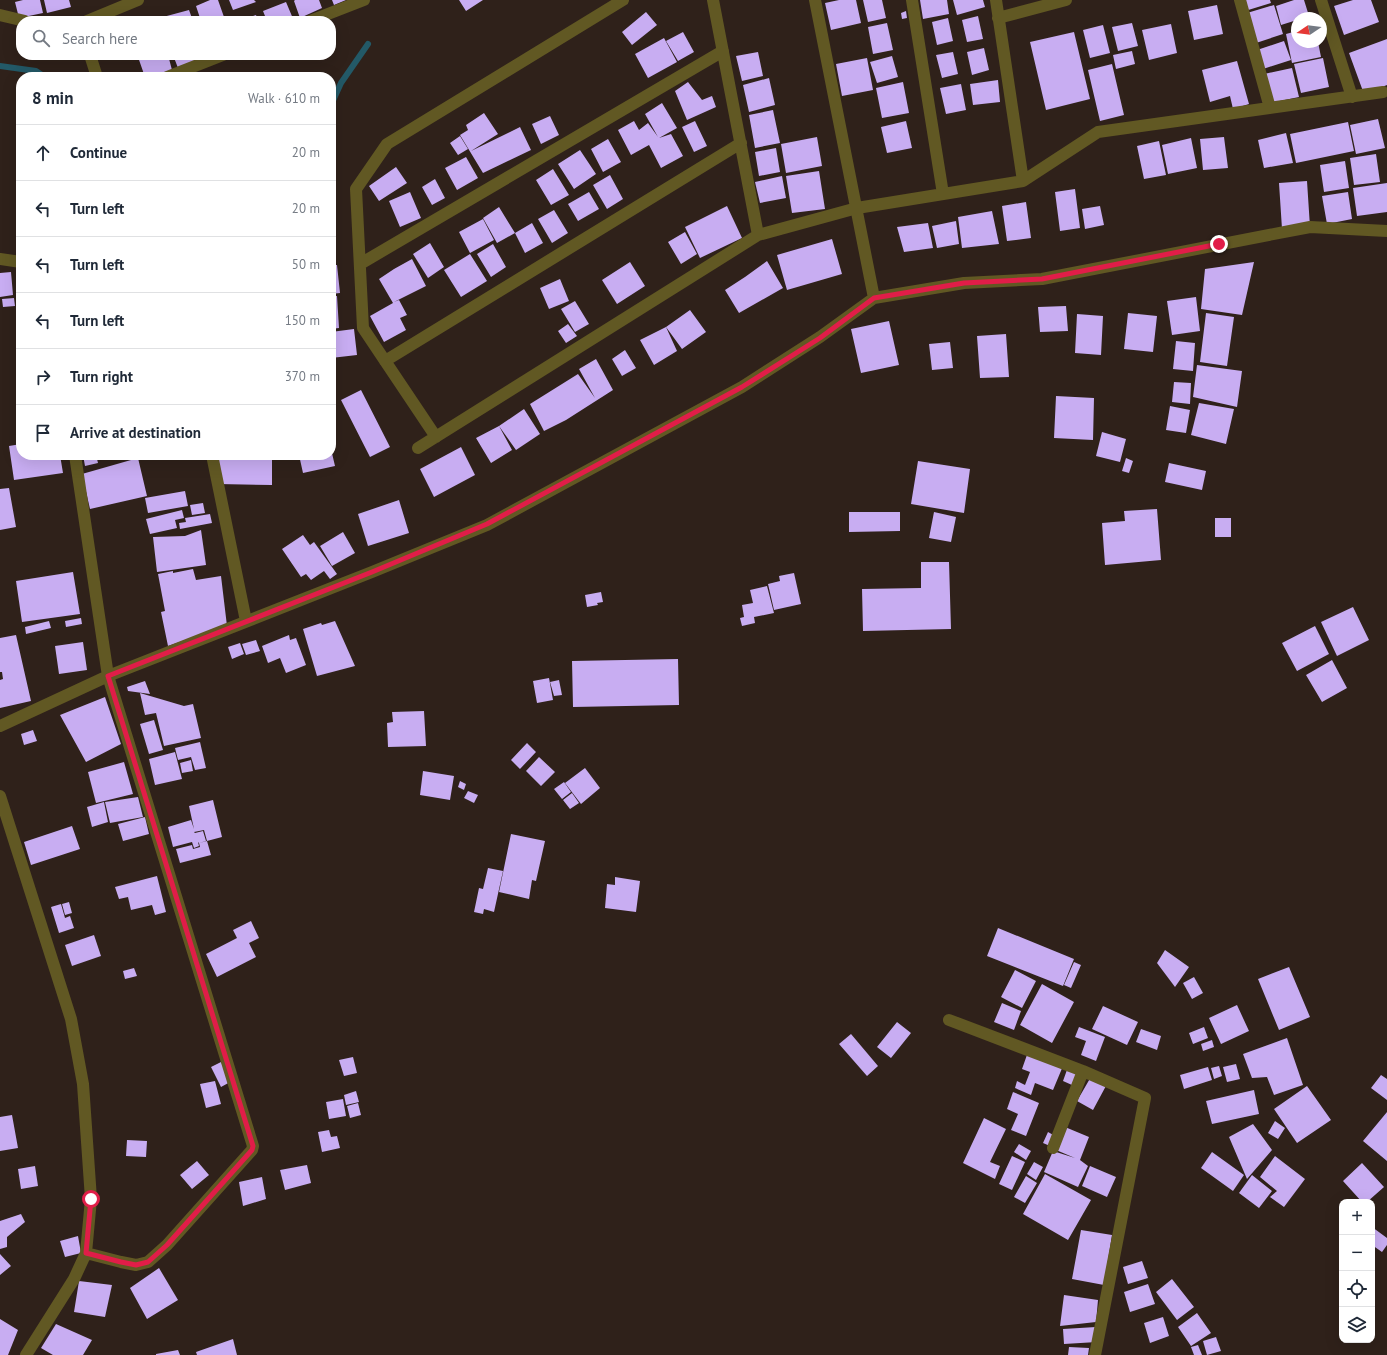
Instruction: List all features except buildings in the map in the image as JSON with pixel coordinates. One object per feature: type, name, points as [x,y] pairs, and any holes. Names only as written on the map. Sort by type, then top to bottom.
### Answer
[{"type":"street","points":[[99,16],[138,0]]},
{"type":"street","points":[[323,16],[364,0]]},
{"type":"street","points":[[436,437],[363,328],[356,189],[387,144],[623,0]]},
{"type":"street","points":[[713,0],[758,235]]},
{"type":"street","points":[[815,0],[874,298]]},
{"type":"street","points":[[912,0],[944,194]]},
{"type":"street","points":[[996,0],[1023,181]]},
{"type":"street","points":[[998,18],[1066,0]]},
{"type":"street","points":[[1240,0],[1270,108]]},
{"type":"street","points":[[1321,0],[1352,97]]},
{"type":"street","points":[[0,15],[16,19]]},
{"type":"street","points":[[360,264],[723,51]]},
{"type":"street","points":[[92,60],[96,72]]},
{"type":"street","points":[[180,72],[210,60]]},
{"type":"street","points":[[418,448],[758,235],[856,208],[1023,181],[1098,132],[1383,92]]},
{"type":"street","points":[[385,361],[741,143]]},
{"type":"street","points":[[0,726],[108,676],[372,572],[487,524],[742,387],[820,338],[874,298],[964,283],[1042,279],[1310,227],[1387,231]]},
{"type":"street","points":[[0,259],[16,261]]},
{"type":"street","points":[[76,460],[108,676],[253,1146],[252,1150],[167,1245],[148,1262],[136,1265],[86,1253]]},
{"type":"street","points":[[213,460],[246,622]]},
{"type":"street","points":[[0,796],[71,1019],[83,1084],[91,1199],[86,1253],[74,1279],[26,1355]]},
{"type":"street","points":[[949,1020],[1083,1071],[1145,1098],[1095,1355]]},
{"type":"street","points":[[1053,1148],[1083,1071]]},
{"type":"waterway","points":[[336,94],[341,83],[368,44]]},
{"type":"waterway","points":[[0,66],[38,72]]},
{"type":"route","points":[[91,1199],[86,1253],[136,1265],[148,1262],[167,1245],[252,1150],[253,1146],[108,676],[372,572],[487,524],[742,387],[820,338],[874,298],[964,283],[1042,279],[1219,244]]}]
